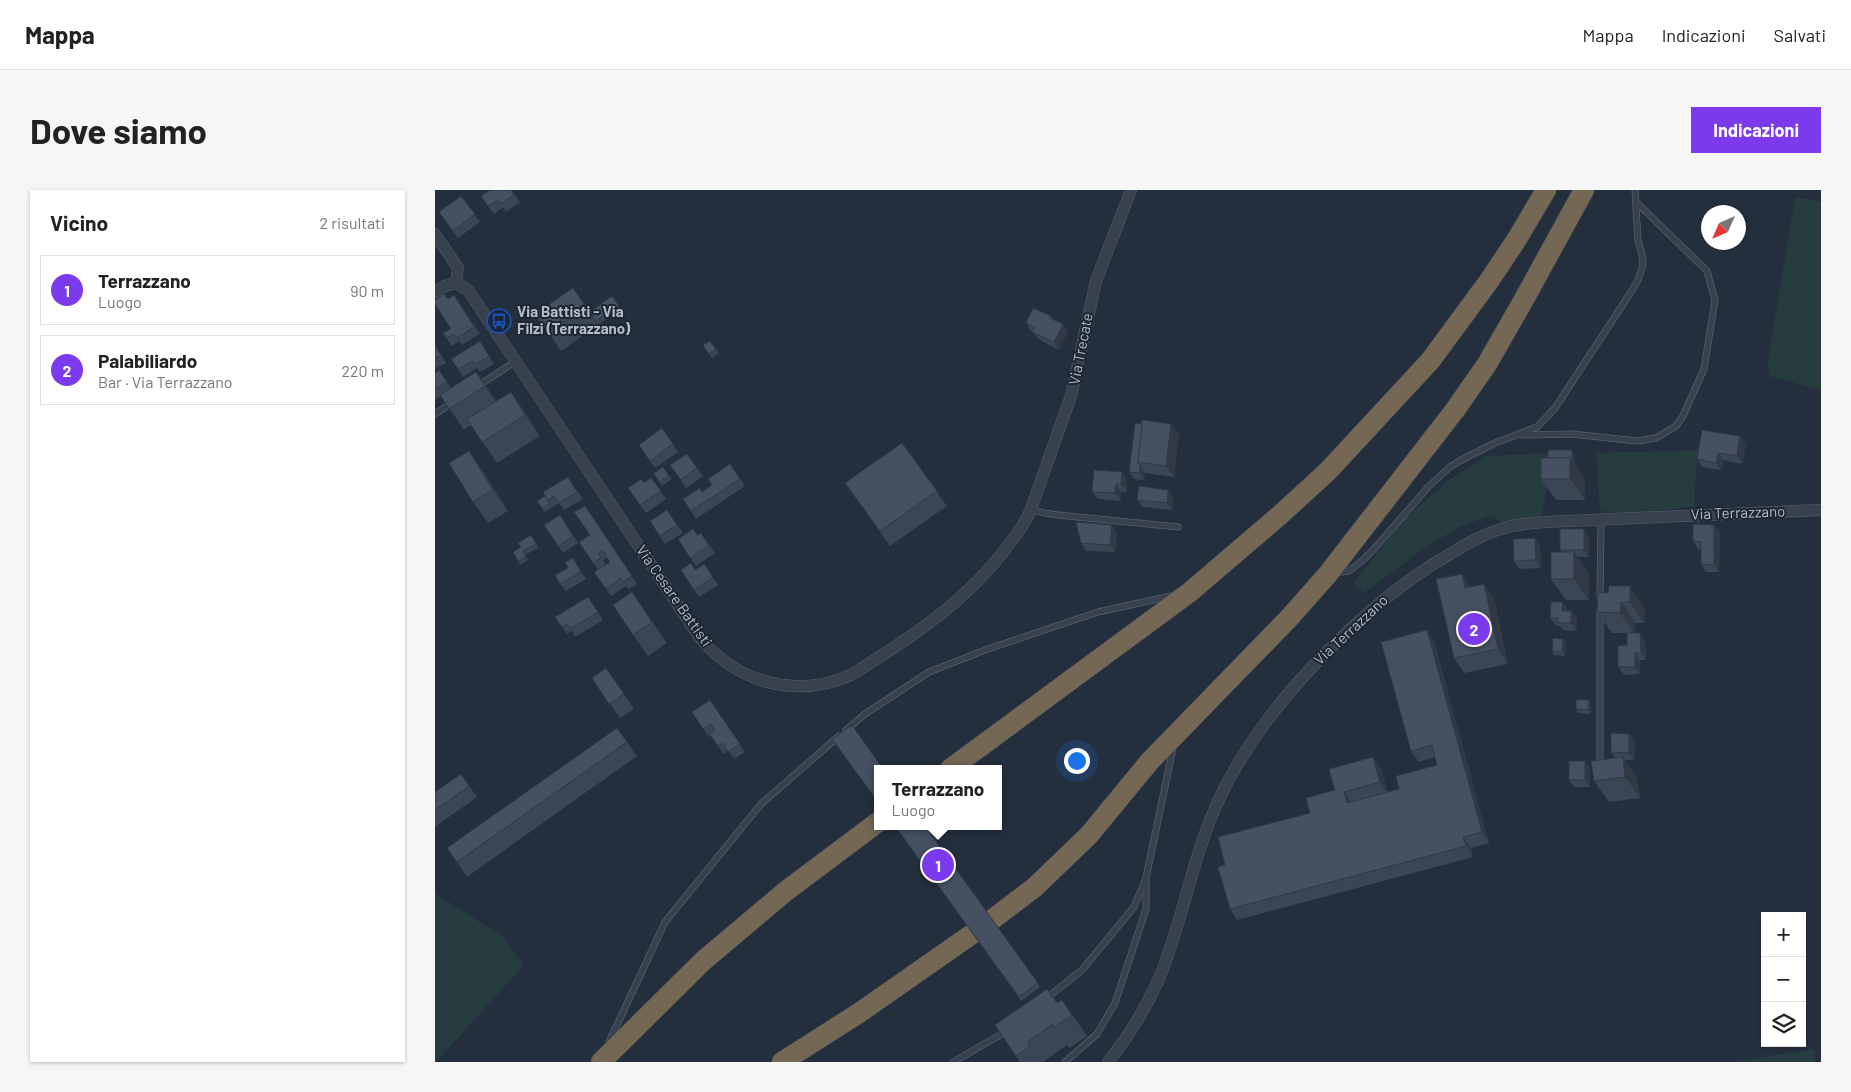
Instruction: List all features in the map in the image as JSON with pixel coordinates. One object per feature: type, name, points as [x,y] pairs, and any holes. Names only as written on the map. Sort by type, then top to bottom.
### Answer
[{"type":"highway","points":[[955,765],[1191,592],[1328,471],[1430,361],[1489,282],[1546,190]]},
{"type":"highway","points":[[782,1062],[859,1014],[985,925],[1035,887],[1089,835],[1150,761],[1290,617],[1328,574],[1444,425],[1487,364],[1561,235],[1584,190]]},
{"type":"highway","points":[[600,1062],[703,961],[786,891],[874,825]]},
{"type":"street","name":"Via Trecate","points":[[1031,508],[1071,396],[1097,281],[1131,190]]},
{"type":"street","points":[[435,234],[457,268],[457,283],[445,286],[435,292]]},
{"type":"street","name":"Via Cesare Battisti","points":[[457,283],[468,290],[700,638],[715,654],[738,670],[770,684],[803,686],[843,678],[883,654],[951,606],[977,583],[997,562],[1024,524],[1031,508]]},
{"type":"street","name":"Via Terrazzano","points":[[1108,1062],[1126,1040],[1157,982],[1168,953],[1206,830],[1226,785],[1251,741],[1292,688],[1343,635],[1392,592],[1465,545],[1487,534],[1516,525],[1601,519],[1821,510]]},
{"type":"lane","points":[[1328,574],[1349,571],[1362,561],[1429,486],[1450,467],[1495,443],[1537,428],[1555,408],[1638,280],[1641,272],[1643,260],[1638,241],[1635,190]]},
{"type":"lane","points":[[1518,435],[1572,434],[1637,441],[1656,438],[1676,426],[1683,416],[1704,369],[1715,300],[1707,271],[1637,203]]},
{"type":"lane","points":[[475,387],[515,361]]},
{"type":"lane","points":[[435,414],[459,398]]},
{"type":"lane","points":[[1031,508],[1043,513],[1178,527]]},
{"type":"lane","points":[[1600,765],[1601,519]]},
{"type":"lane","points":[[600,1062],[665,922],[761,804],[865,714],[929,672],[988,649],[1098,612],[1191,592]]},
{"type":"lane","points":[[1044,1000],[1082,970],[1134,907],[1145,878],[1175,735]]},
{"type":"lane","points":[[1065,1062],[1097,1034],[1115,1003],[1146,909],[1145,878]]},
{"type":"lane","points":[[953,1062],[1014,1025]]},
{"type":"green space","points":[[1795,197],[1821,202],[1821,390],[1769,376],[1768,360]]},
{"type":"green space","points":[[1698,450],[1695,506],[1633,514],[1600,511],[1596,453]]},
{"type":"green space","points":[[1550,453],[1550,468],[1542,516],[1502,523],[1492,515],[1464,525],[1430,544],[1364,593],[1353,584],[1405,518],[1448,481],[1486,456]]},
{"type":"green space","points":[[435,893],[503,937],[524,965],[436,1062],[435,1062]]},
{"type":"green space","points":[[1815,1049],[1815,1062],[1733,1062]]},
{"type":"building","points":[[490,190],[511,190],[514,195],[501,204],[498,200],[488,206],[481,196]]},
{"type":"building","points":[[461,196],[475,214],[453,231],[439,212]]},
{"type":"building","points":[[573,288],[584,304],[546,330],[535,314]]},
{"type":"building","points":[[444,294],[448,299],[454,295],[474,327],[457,338],[454,334],[447,338],[443,333],[451,329],[435,304],[435,300]]},
{"type":"building","points":[[612,296],[619,306],[596,321],[590,312]]},
{"type":"building","points":[[1033,308],[1063,324],[1054,342],[1032,332],[1035,327],[1026,323]]},
{"type":"building","points":[[480,341],[489,356],[475,364],[472,361],[458,369],[451,359]]},
{"type":"building","points":[[710,341],[716,350],[709,354],[703,345]]},
{"type":"building","points":[[435,346],[441,355],[435,359]]},
{"type":"building","points":[[439,370],[447,382],[435,389],[435,373]]},
{"type":"building","points":[[476,372],[485,386],[449,409],[440,395]]},
{"type":"building","points":[[511,392],[525,415],[482,442],[467,419]]},
{"type":"building","points":[[1142,420],[1171,424],[1166,466],[1138,462]]},
{"type":"building","points":[[1135,423],[1142,424],[1138,462],[1140,466],[1139,473],[1129,472]]},
{"type":"building","points":[[662,428],[673,444],[650,461],[639,445]]},
{"type":"building","points":[[1702,430],[1740,436],[1737,456],[1718,453],[1716,463],[1697,459]]},
{"type":"building","points":[[902,443],[937,491],[880,531],[845,483]]},
{"type":"building","points":[[1548,450],[1572,450],[1572,461],[1570,458],[1548,458]]},
{"type":"building","points":[[469,451],[493,490],[473,502],[449,463]]},
{"type":"building","points":[[687,454],[697,468],[681,480],[670,465]]},
{"type":"building","points":[[1541,458],[1570,458],[1570,479],[1541,479]]},
{"type":"building","points":[[730,464],[740,479],[691,511],[683,499],[700,488],[702,492],[712,485],[708,479]]},
{"type":"building","points":[[663,467],[669,476],[659,482],[654,473]]},
{"type":"building","points":[[1094,470],[1122,472],[1121,484],[1116,484],[1115,493],[1092,492]]},
{"type":"building","points":[[568,477],[577,492],[559,503],[554,496],[547,500],[543,492]]},
{"type":"building","points":[[651,478],[661,491],[640,505],[628,488],[641,479],[644,483]]},
{"type":"building","points":[[1139,486],[1168,490],[1167,503],[1137,500]]},
{"type":"building","points":[[545,496],[550,504],[542,508],[537,501]]},
{"type":"building","points":[[585,506],[632,576],[624,582],[621,578],[606,589],[594,572],[610,562],[602,550],[598,553],[601,558],[593,563],[579,542],[590,535],[574,512]]},
{"type":"building","points":[[667,510],[677,525],[660,536],[650,521]]},
{"type":"building","points":[[560,515],[573,536],[558,546],[544,525]]},
{"type":"building","points":[[1076,522],[1112,525],[1110,545],[1081,543]]},
{"type":"building","points":[[1693,524],[1714,525],[1714,565],[1701,564],[1701,542],[1693,541]]},
{"type":"building","points":[[693,529],[697,535],[701,533],[709,546],[690,558],[678,539]]},
{"type":"building","points":[[1560,529],[1584,529],[1584,550],[1560,550]]},
{"type":"building","points":[[531,535],[536,544],[523,551],[526,557],[518,561],[513,552],[521,547],[518,543]]},
{"type":"building","points":[[1535,538],[1536,560],[1514,561],[1513,539]]},
{"type":"building","points":[[1551,552],[1574,552],[1574,579],[1551,579]]},
{"type":"building","points":[[573,558],[581,572],[560,584],[555,575],[568,568],[565,562]]},
{"type":"building","points":[[691,563],[695,570],[704,564],[713,577],[694,590],[681,570]]},
{"type":"building","points":[[1462,574],[1465,588],[1484,584],[1498,649],[1454,658],[1436,579]]},
{"type":"building","points":[[1609,586],[1630,586],[1630,602],[1621,602],[1620,613],[1597,612],[1598,592],[1608,593]]},
{"type":"building","points":[[632,592],[652,622],[633,635],[613,605]]},
{"type":"building","points":[[588,597],[598,612],[570,629],[567,624],[562,627],[555,617]]},
{"type":"building","points":[[1551,602],[1563,602],[1562,611],[1571,611],[1571,623],[1558,623],[1558,618],[1550,618]]},
{"type":"building","points":[[1427,630],[1482,832],[1463,837],[1466,846],[1230,909],[1218,867],[1225,865],[1218,837],[1310,813],[1306,798],[1335,790],[1329,769],[1373,757],[1380,782],[1344,792],[1347,803],[1399,789],[1396,776],[1437,765],[1432,745],[1411,751],[1381,642]]},
{"type":"building","points":[[1627,633],[1640,633],[1641,653],[1635,653],[1635,667],[1618,667],[1618,646],[1627,645]]},
{"type":"building","points":[[1553,638],[1563,639],[1562,652],[1552,651]]},
{"type":"building","points":[[606,668],[624,694],[609,704],[592,678]]},
{"type":"building","points":[[710,700],[740,744],[728,752],[723,743],[718,746],[709,733],[715,730],[711,724],[703,729],[692,712]]},
{"type":"building","points":[[1576,700],[1589,700],[1588,710],[1576,709]]},
{"type":"building","points":[[852,725],[880,765],[874,765],[874,797],[832,739]]},
{"type":"building","points":[[617,728],[627,742],[457,862],[447,848]]},
{"type":"building","points":[[1611,733],[1629,734],[1629,753],[1611,752]]},
{"type":"building","points":[[1623,757],[1625,777],[1594,781],[1591,761]]},
{"type":"building","points":[[1569,761],[1585,761],[1585,780],[1569,780]]},
{"type":"building","points":[[461,774],[469,786],[435,810],[435,792]]},
{"type":"building","points":[[898,830],[928,830],[1038,983],[1019,997]]},
{"type":"building","points":[[1047,989],[1057,1003],[1062,1000],[1072,1015],[1055,1027],[1053,1024],[1027,1042],[1030,1046],[1016,1056],[995,1025]]},
{"type":"place","name":"Via Battisti - Via Filzi (Terrazzano)","points":[[499,321]]},
{"type":"place","name":"Palabiliardo","points":[[1474,629]]},
{"type":"place","name":"Terrazzano","points":[[938,865]]}]
